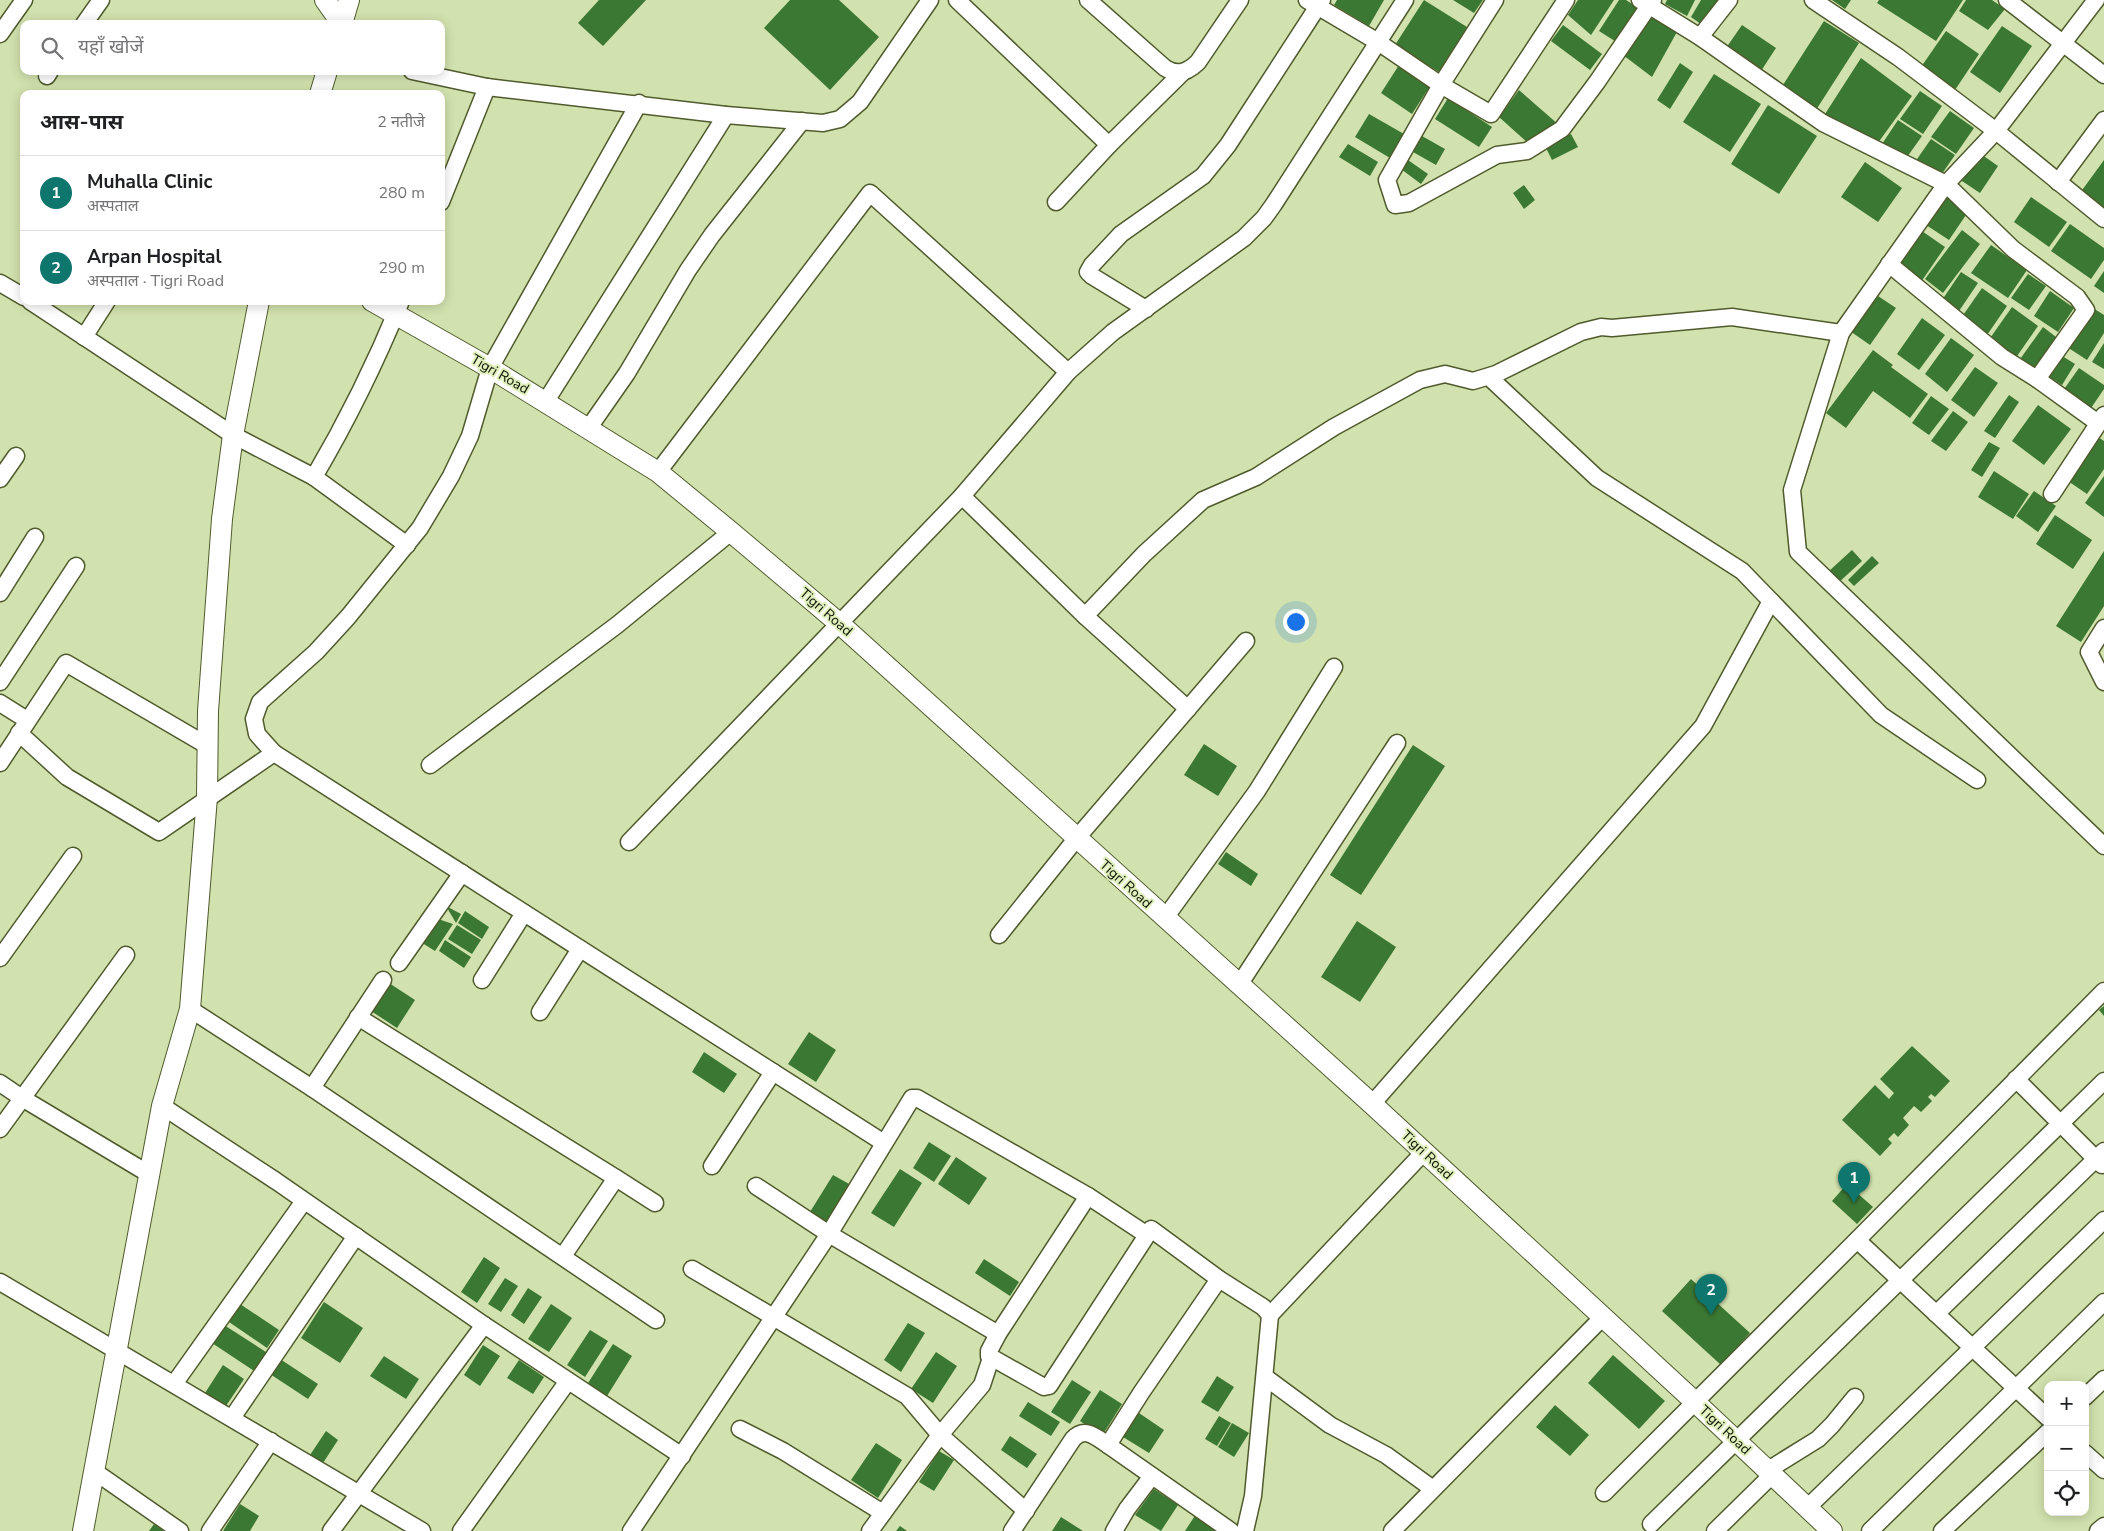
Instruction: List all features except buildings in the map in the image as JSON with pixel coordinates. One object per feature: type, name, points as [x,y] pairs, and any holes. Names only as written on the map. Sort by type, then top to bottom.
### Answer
[{"type":"street","points":[[0,34],[24,0]]},
{"type":"street","points":[[87,20],[100,0]]},
{"type":"street","points":[[325,0],[339,20]]},
{"type":"street","points":[[343,20],[348,0]]},
{"type":"street","points":[[431,75],[487,87],[726,114],[833,122],[850,112],[869,89],[930,0]]},
{"type":"street","points":[[957,0],[1108,145]]},
{"type":"street","points":[[1088,0],[1170,72],[1190,70],[1198,62],[1240,0]]},
{"type":"street","points":[[629,842],[962,496],[1068,372],[1113,332],[1244,238],[1264,218],[1405,0]]},
{"type":"street","points":[[1495,0],[1441,85],[1387,180],[1395,205],[1409,203],[1497,155],[1527,151],[1562,129],[1598,82],[1647,2],[1823,123],[1946,184],[2013,249],[2077,297],[2086,310],[2037,379]]},
{"type":"street","points":[[1146,309],[1088,272],[1092,265],[1121,234],[1203,176],[1228,145],[1316,2],[1441,85],[1491,114],[1566,0]]},
{"type":"street","points":[[1700,37],[1728,0]]},
{"type":"street","points":[[1813,0],[1898,57],[1996,132],[2104,219]]},
{"type":"street","points":[[2007,0],[2104,75]]},
{"type":"street","points":[[2096,0],[1996,132],[1946,184],[1841,333],[1792,490],[1798,552],[2104,846]]},
{"type":"street","points":[[1056,202],[1108,145],[1184,72]]},
{"type":"street","points":[[321,90],[326,75]]},
{"type":"street","points":[[445,192],[487,87]]},
{"type":"street","points":[[639,103],[490,368],[467,443],[438,498],[407,545],[348,617],[316,652],[260,702],[254,719],[257,734],[274,753],[884,1144]]},
{"type":"street","points":[[546,401],[726,114]]},
{"type":"street","points":[[2058,182],[2104,120]]},
{"type":"street","points":[[588,429],[627,373],[688,270],[712,235],[802,121]]},
{"type":"street","points":[[658,472],[870,192],[1068,372]]},
{"type":"street","points":[[1889,264],[2002,357],[2101,419],[2052,494]]},
{"type":"street","points":[[0,283],[20,292]]},
{"type":"street","points":[[39,305],[84,337],[233,435],[314,478],[407,545]]},
{"type":"street","points":[[84,337],[104,305]]},
{"type":"street","points":[[83,1531],[162,1106],[190,1009],[207,797],[208,711],[220,537],[233,435],[258,305]]},
{"type":"street","points":[[314,478],[355,403],[398,308]]},
{"type":"street","name":"Tigri Road","points":[[398,308],[490,368],[658,472],[840,624],[1076,839],[1372,1104],[1832,1531]]},
{"type":"street","points":[[1084,616],[1144,554],[1202,500],[1256,477],[1334,427],[1420,380],[1445,374],[1473,381],[1489,377],[1581,332],[1601,327],[1612,328],[1732,317],[1841,333]]},
{"type":"street","points":[[1489,377],[1597,478],[1742,571],[1881,715],[1977,780]]},
{"type":"street","points":[[0,479],[16,456]]},
{"type":"street","points":[[962,496],[1084,616],[1188,709]]},
{"type":"street","points":[[430,765],[617,625],[731,532]]},
{"type":"street","points":[[0,593],[35,537]]},
{"type":"street","points":[[0,682],[76,566]]},
{"type":"street","points":[[1372,1104],[1703,726],[1771,601]]},
{"type":"street","points":[[2104,628],[2089,652],[2104,682]]},
{"type":"street","points":[[998,935],[1076,839],[1246,641]]},
{"type":"street","points":[[0,763],[66,663],[208,746]]},
{"type":"street","points":[[1165,918],[1257,791],[1334,668]]},
{"type":"street","points":[[0,703],[23,726],[67,777],[159,832],[207,797],[274,753]]},
{"type":"street","points":[[1239,985],[1397,743]]},
{"type":"street","points":[[0,958],[73,856]]},
{"type":"street","points":[[399,964],[462,873]]},
{"type":"street","points":[[482,980],[524,913]]},
{"type":"street","points":[[540,1012],[580,949]]},
{"type":"street","points":[[0,1129],[126,955]]},
{"type":"street","points":[[312,1088],[382,980]]},
{"type":"street","points":[[1604,1493],[2104,991]]},
{"type":"street","points":[[190,1009],[312,1088],[656,1320]]},
{"type":"street","points":[[358,1017],[655,1203]]},
{"type":"street","points":[[712,1166],[773,1072]]},
{"type":"street","points":[[1936,1314],[2101,1158],[2061,1123],[2016,1079]]},
{"type":"street","points":[[1651,1524],[2104,1081]]},
{"type":"street","points":[[0,1083],[149,1174]]},
{"type":"street","points":[[631,1531],[829,1234],[912,1098],[917,1098],[1088,1196],[1147,1235]]},
{"type":"street","points":[[162,1106],[356,1236],[484,1325],[682,1456]]},
{"type":"street","points":[[1244,1531],[1253,1496],[1270,1315],[1424,1152]]},
{"type":"street","points":[[563,1256],[616,1178]]},
{"type":"street","points":[[756,1186],[829,1234],[998,1334]]},
{"type":"street","points":[[1088,1196],[998,1334],[989,1354],[992,1358],[1044,1387],[1049,1386],[1151,1229],[1219,1279],[1263,1307],[1270,1315]]},
{"type":"street","points":[[174,1384],[304,1201]]},
{"type":"street","points":[[1807,1508],[2104,1220]]},
{"type":"street","points":[[232,1418],[356,1236]]},
{"type":"street","points":[[1858,1240],[2044,1414]]},
{"type":"street","points":[[692,1269],[907,1396],[940,1435],[1026,1511]]},
{"type":"street","points":[[1108,1445],[1219,1279]]},
{"type":"street","points":[[0,1282],[422,1531]]},
{"type":"street","points":[[1870,1531],[2104,1302]]},
{"type":"street","points":[[1392,1531],[1602,1318]]},
{"type":"street","points":[[331,1531],[484,1325]]},
{"type":"street","points":[[870,1531],[940,1435],[982,1385],[992,1358]]},
{"type":"street","points":[[1265,1377],[1330,1426],[1386,1455],[1432,1489]]},
{"type":"street","points":[[2089,1393],[2104,1379]]},
{"type":"street","points":[[461,1531],[568,1381]]},
{"type":"street","points":[[1715,1531],[1770,1473],[1818,1439],[1856,1397]]},
{"type":"street","points":[[740,1430],[784,1451],[883,1513]]},
{"type":"street","points":[[1012,1531],[1077,1435],[1090,1433],[1231,1531]]},
{"type":"street","points":[[1942,1531],[2044,1436]]},
{"type":"street","points":[[210,1531],[271,1441]]},
{"type":"street","points":[[2089,1456],[2104,1470]]},
{"type":"street","points":[[94,1471],[180,1531]]},
{"type":"street","points":[[1114,1531],[1127,1509],[1152,1476]]},
{"type":"street","points":[[2098,1531],[2104,1526]]},
{"type":"place","name":"Muhalla Clinic","points":[[1854,1203]]},
{"type":"place","name":"Arpan Hospital","points":[[1711,1315]]}]
